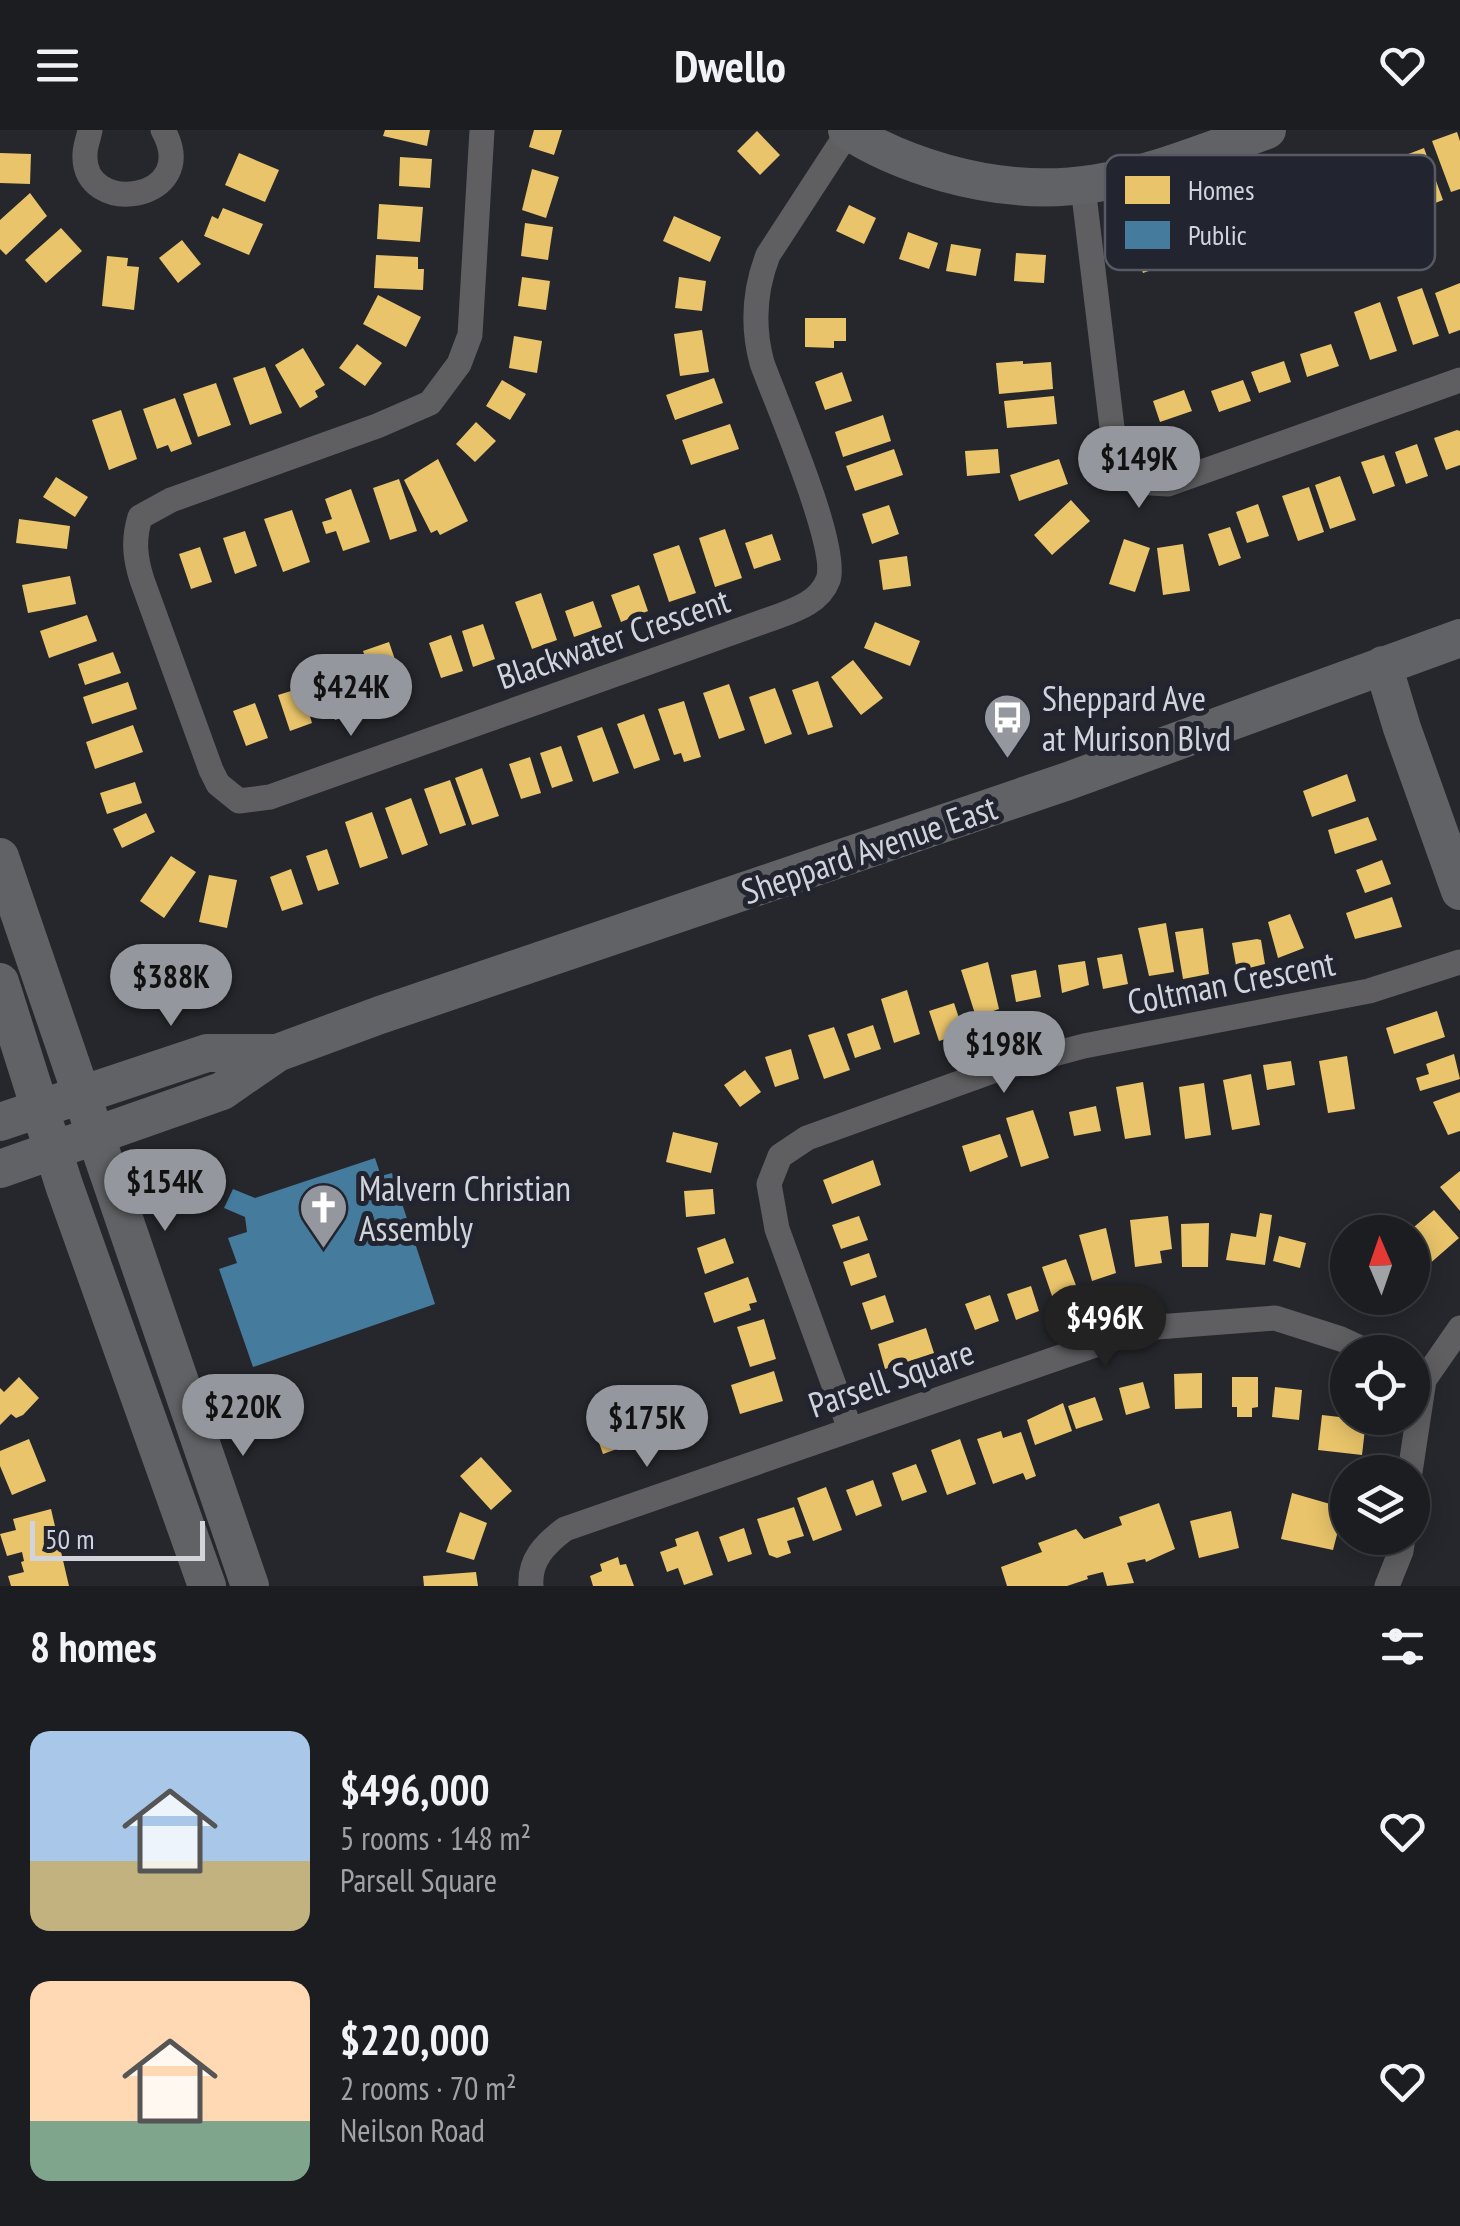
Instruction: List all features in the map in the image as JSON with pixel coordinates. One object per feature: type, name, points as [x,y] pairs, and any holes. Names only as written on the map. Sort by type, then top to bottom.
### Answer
[{"type":"main road","points":[[1195,155],[1267,130]]},
{"type":"main road","points":[[848,131],[895,157],[976,182],[1015,188],[1083,187],[1105,182]]},
{"type":"main road","name":"Sheppard Avenue East","points":[[0,1168],[222,1091],[277,1054],[414,1003],[1068,781],[1460,638]]},
{"type":"main road","points":[[1383,665],[1460,891]]},
{"type":"main road","points":[[0,858],[250,1586]]},
{"type":"main road","points":[[0,982],[53,1150],[207,1586]]},
{"type":"main road","name":"Sheppard Avenue East","points":[[0,1122],[206,1053],[277,1054]]},
{"type":"main road","points":[[166,1469],[206,1455]]},
{"type":"street","points":[[90,130],[84,157],[94,181],[115,195],[140,195],[160,183],[172,163],[170,144],[163,130]]},
{"type":"street","name":"Blackwater Crescent","points":[[482,130],[470,336],[460,364],[430,403],[171,500],[140,518],[135,559],[142,580],[211,770],[218,784],[239,801],[270,797],[779,616],[810,602],[821,592],[831,567],[823,529],[762,363],[755,318],[761,273],[768,255],[848,131]]},
{"type":"street","points":[[1083,187],[1117,465],[1135,482],[1168,484],[1460,380]]},
{"type":"street","name":"Coltman Crescent","points":[[850,1429],[777,1229],[770,1184],[780,1156],[807,1138],[1002,1068],[1102,1042],[1369,991],[1460,962]]},
{"type":"street","name":"Parsell Square","points":[[531,1586],[536,1558],[565,1528],[1144,1328],[1274,1318],[1330,1336]]},
{"type":"street","points":[[1430,1363],[1460,1328]]},
{"type":"street","points":[[1387,1586],[1400,1555]]},
{"type":"building: Homes","points":[[385,130],[430,130],[427,146],[383,136]]},
{"type":"building: Homes","points":[[534,130],[562,130],[554,155],[529,147]]},
{"type":"building: Homes","points":[[757,131],[780,155],[760,175],[737,151]]},
{"type":"building: Homes","points":[[1457,132],[1460,189],[1451,192],[1432,141]]},
{"type":"building: Homes","points":[[1424,148],[1427,155],[1406,155]]},
{"type":"building: Homes","points":[[0,153],[31,154],[30,184],[0,183]]},
{"type":"building: Homes","points":[[239,153],[279,170],[265,202],[225,185]]},
{"type":"building: Homes","points":[[400,157],[432,159],[430,188],[399,186]]},
{"type":"building: Homes","points":[[532,169],[559,177],[546,218],[522,210]]},
{"type":"building: Homes","points":[[1435,178],[1443,200],[1435,203]]},
{"type":"building: Homes","points":[[30,193],[47,216],[6,255],[0,249],[0,220]]},
{"type":"building: Homes","points":[[379,204],[423,207],[420,242],[377,239]]},
{"type":"building: Homes","points":[[849,205],[876,218],[864,244],[836,231]]},
{"type":"building: Homes","points":[[223,208],[263,224],[249,255],[204,236],[212,216],[218,219]]},
{"type":"building: Homes","points":[[674,216],[721,237],[710,262],[663,241]]},
{"type":"building: Homes","points":[[525,223],[553,227],[548,260],[521,256]]},
{"type":"building: Homes","points":[[61,228],[82,251],[46,283],[25,260]]},
{"type":"building: Homes","points":[[908,232],[938,243],[929,269],[899,259]]},
{"type":"building: Homes","points":[[182,240],[201,264],[178,283],[159,258]]},
{"type":"building: Homes","points":[[951,244],[981,249],[976,276],[946,271]]},
{"type":"building: Homes","points":[[1016,253],[1046,255],[1044,283],[1014,281]]},
{"type":"building: Homes","points":[[376,255],[418,257],[418,269],[424,269],[423,290],[374,288]]},
{"type":"building: Homes","points":[[107,256],[128,258],[127,266],[139,267],[134,310],[102,306]]},
{"type":"building: Homes","points":[[522,277],[550,281],[546,310],[518,306]]},
{"type":"building: Homes","points":[[679,277],[706,281],[702,311],[675,308]]},
{"type":"building: Homes","points":[[1460,283],[1460,330],[1449,334],[1435,293]]},
{"type":"building: Homes","points":[[1422,288],[1439,336],[1413,345],[1397,297]]},
{"type":"building: Homes","points":[[378,295],[421,317],[406,347],[363,324]]},
{"type":"building: Homes","points":[[1380,302],[1397,351],[1370,360],[1354,312]]},
{"type":"building: Homes","points":[[805,318],[846,318],[846,341],[834,341],[834,348],[805,347]]},
{"type":"building: Homes","points":[[702,330],[709,372],[680,376],[674,334]]},
{"type":"building: Homes","points":[[514,336],[542,341],[537,373],[509,368]]},
{"type":"building: Homes","points":[[357,344],[382,363],[365,386],[339,368]]},
{"type":"building: Homes","points":[[1331,344],[1339,366],[1307,377],[1300,354]]},
{"type":"building: Homes","points":[[303,348],[325,385],[315,391],[318,397],[300,408],[275,365]]},
{"type":"building: Homes","points":[[1284,361],[1291,382],[1259,393],[1251,372]]},
{"type":"building: Homes","points":[[1051,362],[1053,389],[999,394],[996,363]]},
{"type":"building: Homes","points":[[265,367],[282,413],[250,425],[233,378]]},
{"type":"building: Homes","points":[[842,372],[852,401],[825,410],[815,382]]},
{"type":"building: Homes","points":[[714,378],[723,403],[675,420],[666,395]]},
{"type":"building: Homes","points":[[502,380],[526,394],[510,420],[486,406]]},
{"type":"building: Homes","points":[[1243,380],[1251,401],[1219,412],[1211,391]]},
{"type":"building: Homes","points":[[216,383],[231,425],[198,437],[183,394]]},
{"type":"building: Homes","points":[[1184,390],[1192,411],[1160,422],[1153,401]]},
{"type":"building: Homes","points":[[1054,396],[1057,424],[1007,428],[1004,401]]},
{"type":"building: Homes","points":[[175,398],[192,444],[171,452],[168,445],[157,449],[143,409]]},
{"type":"building: Homes","points":[[121,410],[137,459],[109,470],[92,420]]},
{"type":"building: Homes","points":[[883,415],[891,441],[843,457],[835,432]]},
{"type":"building: Homes","points":[[476,422],[496,441],[475,462],[456,444]]},
{"type":"building: Homes","points":[[730,424],[739,449],[691,465],[682,440]]},
{"type":"building: Homes","points":[[1457,430],[1460,465],[1446,470],[1434,438]]},
{"type":"building: Homes","points":[[1417,444],[1428,476],[1406,484],[1395,452]]},
{"type":"building: Homes","points":[[894,449],[903,475],[855,491],[846,466]]},
{"type":"building: Homes","points":[[998,449],[1000,473],[967,476],[965,451]]},
{"type":"building: Homes","points":[[1384,455],[1395,486],[1373,494],[1361,462]]},
{"type":"building: Homes","points":[[438,459],[468,521],[440,535],[437,530],[431,533],[404,480]]},
{"type":"building: Homes","points":[[1059,459],[1068,484],[1019,501],[1010,475]]},
{"type":"building: Homes","points":[[1340,476],[1356,520],[1330,529],[1315,485]]},
{"type":"building: Homes","points":[[56,477],[88,497],[75,517],[43,497]]},
{"type":"building: Homes","points":[[399,479],[417,531],[390,540],[373,488]]},
{"type":"building: Homes","points":[[1309,487],[1324,532],[1298,541],[1282,496]]},
{"type":"building: Homes","points":[[351,489],[370,542],[343,551],[336,531],[326,534],[322,522],[332,519],[325,499]]},
{"type":"building: Homes","points":[[1071,500],[1090,521],[1052,555],[1034,535]]},
{"type":"building: Homes","points":[[1258,504],[1269,536],[1247,543],[1236,512]]},
{"type":"building: Homes","points":[[889,505],[899,534],[872,544],[862,514]]},
{"type":"building: Homes","points":[[292,510],[310,562],[283,572],[264,519]]},
{"type":"building: Homes","points":[[19,519],[70,526],[67,549],[16,543]]},
{"type":"building: Homes","points":[[1230,527],[1241,558],[1219,566],[1208,534]]},
{"type":"building: Homes","points":[[725,529],[742,578],[715,587],[699,538]]},
{"type":"building: Homes","points":[[245,531],[257,566],[235,574],[223,538]]},
{"type":"building: Homes","points":[[772,534],[781,560],[754,569],[745,543]]},
{"type":"building: Homes","points":[[1124,539],[1150,548],[1135,592],[1109,584]]},
{"type":"building: Homes","points":[[1183,544],[1190,591],[1163,595],[1157,548]]},
{"type":"building: Homes","points":[[679,545],[696,593],[669,602],[653,554]]},
{"type":"building: Homes","points":[[200,547],[212,582],[191,589],[179,554]]},
{"type":"building: Homes","points":[[907,556],[911,586],[883,590],[879,560]]},
{"type":"building: Homes","points":[[70,576],[76,604],[28,613],[22,585]]},
{"type":"building: Homes","points":[[639,585],[648,611],[621,622],[611,595]]},
{"type":"building: Homes","points":[[541,593],[557,640],[532,649],[515,602]]},
{"type":"building: Homes","points":[[593,601],[602,627],[574,637],[565,611]]},
{"type":"building: Homes","points":[[87,615],[97,641],[49,658],[40,631]]},
{"type":"building: Homes","points":[[875,622],[920,641],[910,666],[864,648]]},
{"type":"building: Homes","points":[[483,624],[495,659],[473,667],[462,631]]},
{"type":"building: Homes","points":[[451,635],[463,671],[441,678],[429,643]]},
{"type":"building: Homes","points":[[389,642],[407,695],[381,704],[363,651]]},
{"type":"building: Homes","points":[[113,652],[121,673],[85,685],[78,664]]},
{"type":"building: Homes","points":[[343,658],[362,711],[335,720],[317,668]]},
{"type":"building: Homes","points":[[853,660],[883,698],[861,715],[831,677]]},
{"type":"building: Homes","points":[[818,681],[833,727],[808,735],[792,690]]},
{"type":"building: Homes","points":[[128,682],[137,709],[92,724],[83,697]]},
{"type":"building: Homes","points":[[317,683],[326,707],[309,713],[312,723],[290,731],[278,695]]},
{"type":"building: Homes","points":[[729,684],[745,730],[719,739],[703,693]]},
{"type":"building: Homes","points":[[775,688],[792,734],[765,744],[749,697]]},
{"type":"building: Homes","points":[[684,701],[701,757],[684,762],[681,753],[674,755],[658,709]]},
{"type":"building: Homes","points":[[255,703],[268,738],[246,746],[233,711]]},
{"type":"building: Homes","points":[[644,714],[660,760],[634,769],[617,724]]},
{"type":"building: Homes","points":[[133,725],[143,752],[95,769],[86,742]]},
{"type":"building: Homes","points":[[602,727],[619,773],[593,782],[577,736]]},
{"type":"building: Homes","points":[[561,746],[573,781],[552,788],[540,753]]},
{"type":"building: Homes","points":[[530,757],[541,793],[521,799],[509,764]]},
{"type":"building: Homes","points":[[482,768],[499,816],[472,825],[455,778]]},
{"type":"building: Homes","points":[[1347,774],[1356,801],[1312,817],[1303,791]]},
{"type":"building: Homes","points":[[450,780],[466,825],[440,834],[424,789]]},
{"type":"building: Homes","points":[[135,782],[142,803],[107,814],[100,793]]},
{"type":"building: Homes","points":[[411,798],[428,845],[402,855],[385,808]]},
{"type":"building: Homes","points":[[372,812],[388,858],[360,868],[345,822]]},
{"type":"building: Homes","points":[[146,813],[155,832],[122,848],[113,829]]},
{"type":"building: Homes","points":[[1368,817],[1377,840],[1335,854],[1328,830]]},
{"type":"building: Homes","points":[[327,849],[339,884],[318,891],[306,856]]},
{"type":"building: Homes","points":[[171,856],[196,872],[164,918],[140,901]]},
{"type":"building: Homes","points":[[1382,860],[1391,884],[1365,893],[1356,870]]},
{"type":"building: Homes","points":[[291,869],[303,904],[282,911],[270,877]]},
{"type":"building: Homes","points":[[209,875],[237,880],[227,928],[199,922]]},
{"type":"building: Homes","points":[[1392,897],[1402,927],[1355,939],[1346,913]]},
{"type":"building: Homes","points":[[1290,914],[1304,948],[1278,958],[1268,922]]},
{"type":"building: Homes","points":[[1166,923],[1174,972],[1149,976],[1138,928]]},
{"type":"building: Homes","points":[[1203,928],[1209,974],[1183,979],[1175,932]]},
{"type":"building: Homes","points":[[1261,940],[1265,964],[1237,971],[1232,943]]},
{"type":"building: Homes","points":[[1122,954],[1128,984],[1103,989],[1097,958]]},
{"type":"building: Homes","points":[[1085,961],[1089,985],[1062,993],[1058,965]]},
{"type":"building: Homes","points":[[988,962],[999,1009],[976,1017],[961,970]]},
{"type":"building: Homes","points":[[1036,970],[1041,997],[1016,1002],[1011,975]]},
{"type":"building: Homes","points":[[907,990],[920,1034],[894,1043],[881,999]]},
{"type":"building: Homes","points":[[954,1003],[964,1033],[939,1041],[929,1011]]},
{"type":"building: Homes","points":[[1437,1011],[1445,1037],[1394,1054],[1386,1028]]},
{"type":"building: Homes","points":[[873,1025],[881,1049],[855,1058],[847,1034]]},
{"type":"building: Homes","points":[[834,1027],[850,1070],[824,1079],[808,1035]]},
{"type":"building: Homes","points":[[791,1049],[799,1079],[775,1087],[765,1057]]},
{"type":"building: Homes","points":[[1454,1054],[1460,1079],[1420,1091],[1416,1078],[1429,1074],[1426,1064]]},
{"type":"building: Homes","points":[[1347,1056],[1355,1109],[1328,1113],[1319,1061]]},
{"type":"building: Homes","points":[[1291,1061],[1295,1085],[1267,1090],[1263,1065]]},
{"type":"building: Homes","points":[[745,1070],[761,1092],[740,1107],[724,1085]]},
{"type":"building: Homes","points":[[1251,1074],[1260,1125],[1232,1130],[1223,1080]]},
{"type":"building: Homes","points":[[1143,1082],[1151,1135],[1125,1139],[1116,1087]]},
{"type":"building: Homes","points":[[1204,1083],[1211,1135],[1185,1139],[1179,1087]]},
{"type":"building: Homes","points":[[1460,1092],[1460,1131],[1448,1135],[1433,1102]]},
{"type":"building: Homes","points":[[1096,1106],[1101,1131],[1074,1136],[1069,1112]]},
{"type":"building: Homes","points":[[1033,1110],[1049,1158],[1021,1167],[1006,1118]]},
{"type":"building: Homes","points":[[673,1132],[718,1143],[711,1173],[666,1162]]},
{"type":"building: Homes","points":[[1000,1134],[1008,1157],[970,1172],[962,1146]]},
{"type":"building: Homes","points":[[873,1160],[881,1185],[832,1204],[823,1180]]},
{"type":"building: Homes","points":[[1460,1171],[1460,1211],[1440,1187]]},
{"type":"building: Homes","points":[[713,1189],[715,1214],[686,1217],[684,1191]]},
{"type":"building: Homes","points":[[1434,1210],[1459,1238],[1430,1263],[1430,1215]]},
{"type":"building: Homes","points":[[1260,1213],[1272,1215],[1265,1265],[1226,1260],[1231,1233],[1256,1237]]},
{"type":"building: Homes","points":[[859,1216],[868,1240],[841,1249],[832,1225]]},
{"type":"building: Homes","points":[[1168,1216],[1172,1249],[1160,1251],[1162,1263],[1135,1267],[1130,1220]]},
{"type":"building: Homes","points":[[1209,1223],[1208,1267],[1182,1267],[1181,1224]]},
{"type":"building: Homes","points":[[1106,1228],[1116,1273],[1092,1281],[1079,1235]]},
{"type":"building: Homes","points":[[1279,1236],[1306,1243],[1300,1268],[1273,1261]]},
{"type":"building: Homes","points":[[725,1238],[734,1263],[705,1274],[697,1248]]},
{"type":"building: Homes","points":[[869,1253],[877,1277],[851,1286],[843,1262]]},
{"type":"building: Homes","points":[[1066,1259],[1077,1288],[1052,1296],[1042,1267]]},
{"type":"building: Homes","points":[[748,1277],[757,1302],[749,1304],[751,1310],[714,1323],[704,1293]]},
{"type":"building: Homes","points":[[1031,1286],[1039,1311],[1016,1320],[1007,1294]]},
{"type":"building: Homes","points":[[885,1295],[894,1322],[871,1330],[862,1303]]},
{"type":"building: Homes","points":[[990,1295],[999,1321],[975,1330],[965,1304]]},
{"type":"building: Homes","points":[[764,1319],[776,1359],[750,1367],[737,1327]]},
{"type":"building: Homes","points":[[926,1328],[934,1353],[885,1369],[878,1344]]},
{"type":"building: Homes","points":[[774,1371],[783,1401],[740,1414],[731,1385]]},
{"type":"building: Homes","points":[[1202,1373],[1202,1408],[1175,1409],[1174,1374]]},
{"type":"building: Homes","points":[[19,1377],[39,1398],[23,1415],[16,1418],[11,1414],[0,1425],[0,1388],[4,1392]]},
{"type":"building: Homes","points":[[1232,1377],[1258,1377],[1258,1407],[1252,1408],[1252,1417],[1237,1417],[1237,1407],[1232,1407]]},
{"type":"building: Homes","points":[[1143,1382],[1150,1408],[1126,1415],[1119,1388]]},
{"type":"building: Homes","points":[[1275,1387],[1302,1390],[1299,1420],[1272,1417]]},
{"type":"building: Homes","points":[[1095,1397],[1103,1420],[1076,1429],[1068,1406]]},
{"type":"building: Homes","points":[[1063,1403],[1072,1431],[1035,1445],[1027,1420]]},
{"type":"building: Homes","points":[[679,1408],[687,1434],[660,1443],[651,1418]]},
{"type":"building: Homes","points":[[1322,1415],[1330,1416],[1330,1435],[1364,1435],[1362,1455],[1318,1450]]},
{"type":"building: Homes","points":[[633,1416],[642,1440],[603,1454],[593,1426]]},
{"type":"building: Homes","points":[[1001,1431],[1003,1438],[1021,1432],[1036,1476],[1026,1480],[1023,1473],[993,1484],[977,1439]]},
{"type":"building: Homes","points":[[29,1439],[46,1481],[12,1495],[0,1466],[0,1451]]},
{"type":"building: Homes","points":[[960,1439],[976,1484],[947,1495],[931,1450]]},
{"type":"building: Homes","points":[[481,1457],[512,1491],[491,1510],[460,1476]]},
{"type":"building: Homes","points":[[916,1464],[927,1492],[902,1501],[892,1473]]},
{"type":"building: Homes","points":[[873,1480],[882,1506],[856,1516],[846,1490]]},
{"type":"building: Homes","points":[[826,1487],[842,1530],[813,1541],[797,1498]]},
{"type":"building: Homes","points":[[1292,1493],[1330,1504],[1330,1549],[1281,1539]]},
{"type":"building: Homes","points":[[1159,1503],[1175,1549],[1146,1562],[1145,1559],[1127,1563],[1134,1583],[1107,1586],[1103,1572],[1067,1586],[1007,1586],[1001,1567],[1042,1552],[1038,1543],[1076,1529],[1084,1539],[1122,1525],[1119,1517]]},
{"type":"building: Homes","points":[[794,1507],[804,1536],[787,1541],[791,1553],[777,1558],[769,1555],[757,1519]]},
{"type":"building: Homes","points":[[51,1509],[69,1586],[11,1586],[8,1576],[24,1572],[24,1561],[22,1552],[7,1556],[0,1534],[16,1530],[13,1519]]},
{"type":"building: Homes","points":[[1231,1511],[1239,1548],[1199,1558],[1190,1521]]},
{"type":"building: Homes","points":[[460,1512],[487,1523],[474,1560],[446,1552]]},
{"type":"building: Homes","points":[[744,1528],[752,1554],[728,1562],[719,1537]]},
{"type":"building: Homes","points":[[698,1531],[713,1575],[684,1585],[678,1568],[667,1572],[660,1552],[677,1546],[675,1539]]},
{"type":"building: Homes","points":[[618,1557],[620,1565],[626,1564],[634,1586],[593,1586],[590,1576],[602,1571],[600,1564]]},
{"type":"building: Homes","points":[[476,1572],[478,1586],[424,1586],[423,1576]]},
{"type":"building: Public","name":"Malvern Christian Assembly","points":[[375,1158],[381,1176],[392,1173],[435,1304],[253,1367],[219,1269],[237,1263],[228,1238],[247,1232],[245,1217],[224,1208],[233,1189],[255,1198]]},
{"type":"place","name":"Sheppard Ave at Murison Blvd","points":[[1007,760]]},
{"type":"place","name":"Malvern Christian Assembly","points":[[324,1250]]}]
